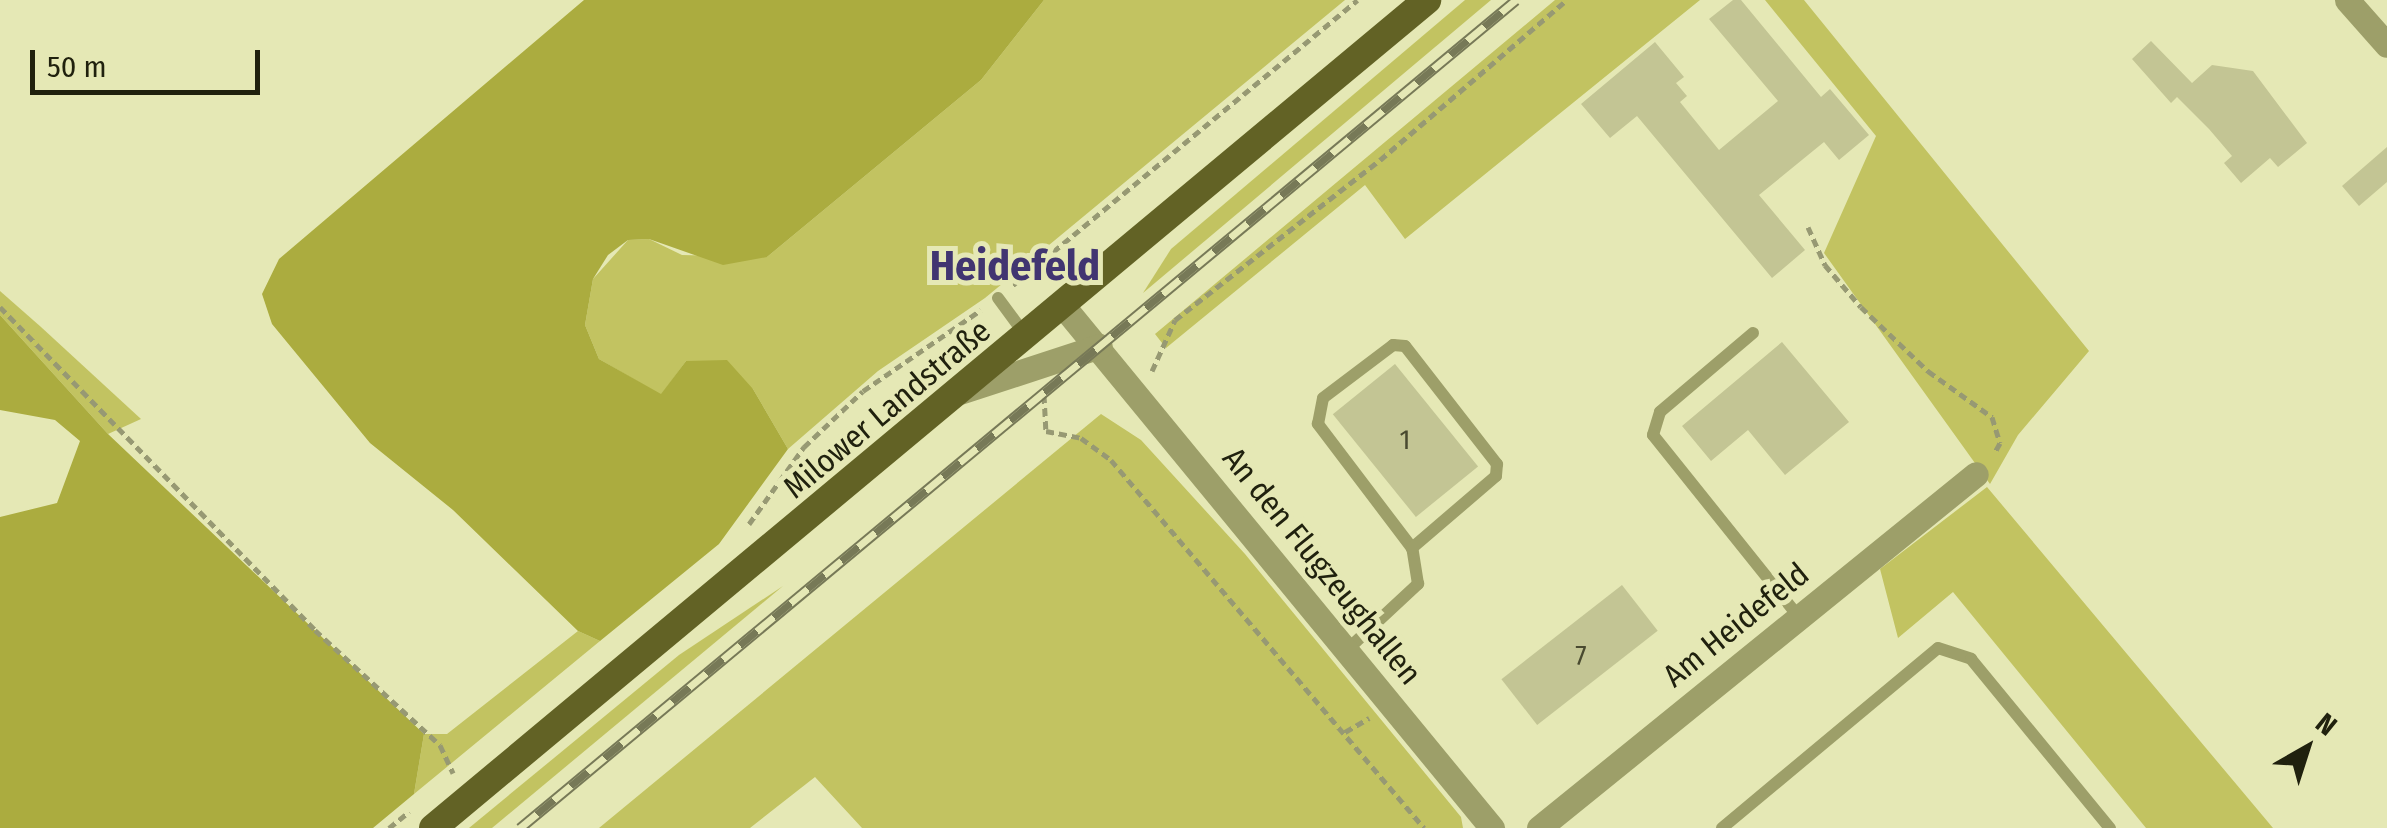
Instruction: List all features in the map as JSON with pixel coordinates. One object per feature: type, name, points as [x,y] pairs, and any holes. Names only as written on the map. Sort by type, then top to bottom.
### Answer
[{"type":"main road","name":"Milower Landstraße","points":[[426,816],[1028,337],[1427,0]]},
{"type":"street","points":[[2347,0],[2387,45]]},
{"type":"street","name":"An den Flugzeughallen","points":[[1063,306],[1143,396],[1492,828]]},
{"type":"street","points":[[960,392],[1043,369],[1100,346]]},
{"type":"street","name":"Am Heidefeld","points":[[1538,828],[1976,474]]},
{"type":"lane","points":[[998,298],[1028,337]]},
{"type":"lane","points":[[1753,333],[1660,412],[1653,435],[1798,616]]},
{"type":"lane","points":[[1348,648],[1418,584],[1412,548],[1318,424],[1323,398],[1393,344],[1405,346],[1497,464],[1496,476],[1412,548]]},
{"type":"lane","points":[[1722,828],[1938,648],[1971,659],[2110,828]]},
{"type":"path","points":[[746,528],[804,448],[862,392],[998,298],[1358,0]]},
{"type":"path","points":[[1143,396],[1176,320],[1380,160],[1566,0]]},
{"type":"path","points":[[1808,227],[1825,265],[1861,307],[1928,371],[1992,417],[2000,443],[1976,474]]},
{"type":"path","points":[[0,308],[315,630],[440,746],[462,786]]},
{"type":"path","points":[[1043,369],[1046,431],[1080,438],[1111,460],[1424,828]]},
{"type":"path","points":[[462,786],[466,765]]},
{"type":"path","points":[[442,785],[462,786]]},
{"type":"path","points":[[389,828],[426,816]]},
{"type":"shaded area","points":[[584,0],[1044,0],[981,80],[767,257],[723,265],[649,239],[628,240],[608,255],[593,279],[585,325],[599,359],[661,394],[686,361],[727,360],[753,389],[788,449],[719,544],[600,641],[578,631],[453,510],[370,443],[272,324],[262,294],[279,259]]},
{"type":"shaded area","points":[[1044,0],[1345,0],[985,298],[878,371],[788,449],[753,389],[686,361],[661,395],[599,359],[585,325],[593,279],[628,240],[649,239],[682,255],[767,257],[981,80]]},
{"type":"shaded area","points":[[1465,0],[1491,0],[1143,293],[1171,249]]},
{"type":"shaded area","points":[[1555,0],[1700,0],[1405,239],[1365,185],[1166,348],[1155,334]]},
{"type":"shaded area","points":[[1765,0],[1804,0],[2089,351],[2018,435],[1990,484],[1824,253],[1876,136]]},
{"type":"shaded area","points":[[0,291],[141,419],[108,434],[0,315]]},
{"type":"shaded area","points":[[0,315],[108,434],[424,734],[414,794],[373,828],[0,828],[0,517],[57,503],[80,441],[55,420],[0,410]]},
{"type":"shaded area","points":[[1101,414],[1141,440],[1245,554],[1461,817],[1463,828],[862,828],[815,777],[750,828],[599,828]]},
{"type":"shaded area","points":[[1987,487],[2273,828],[2146,828],[1953,592],[1898,638],[1880,569]]},
{"type":"shaded area","points":[[783,586],[492,828],[469,828],[679,655]]},
{"type":"shaded area","points":[[578,631],[600,641],[414,794],[424,734],[447,734]]},
{"type":"building","points":[[1733,0],[1741,0],[1821,97],[1830,89],[1869,135],[1839,160],[1824,142],[1759,195],[1805,250],[1772,278],[1637,116],[1610,138],[1581,104],[1655,42],[1684,77],[1676,83],[1687,96],[1680,102],[1719,150],[1778,101],[1709,19]]},
{"type":"building","points":[[2151,41],[2192,83],[2212,65],[2253,71],[2307,143],[2278,167],[2270,158],[2241,183],[2224,163],[2232,156],[2209,129],[2177,97],[2171,103],[2132,59]]},
{"type":"building","points":[[2387,147],[2387,182],[2359,206],[2342,186]]},
{"type":"building","points":[[1782,342],[1849,422],[1785,475],[1748,430],[1711,461],[1682,426]]},
{"type":"building","points":[[1395,364],[1478,467],[1416,517],[1333,414]]},
{"type":"building","points":[[1622,585],[1658,631],[1537,725],[1501,679]]},
{"type":"railway","points":[[520,828],[1516,0]]},
{"type":"district","name":"Heidefeld","points":[[1015,266]]}]
